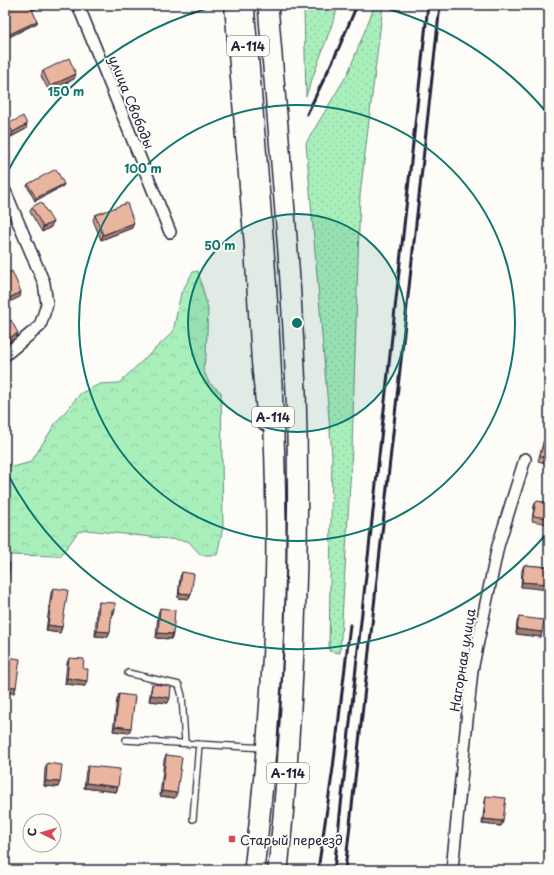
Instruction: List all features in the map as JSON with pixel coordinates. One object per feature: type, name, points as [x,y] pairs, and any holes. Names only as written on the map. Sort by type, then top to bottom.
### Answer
[{"type":"highway","name":"А-114","points":[[244,5],[265,264],[272,390],[276,533],[272,660],[267,748],[254,870]]},
{"type":"highway","name":"А-114","points":[[268,5],[288,249],[296,391],[298,494],[297,590],[287,784],[278,870]]},
{"type":"street","name":"улица Свободы","points":[[78,5],[170,232]]},
{"type":"street","points":[[232,5],[251,231],[259,362],[276,533]]},
{"type":"street","points":[[5,191],[44,283],[47,304],[40,326],[5,355]]},
{"type":"street","name":"Нагорная улица","points":[[452,870],[472,670],[498,546],[526,459]]},
{"type":"lane","points":[[128,673],[179,685],[182,696],[185,743]]},
{"type":"lane","points":[[126,740],[267,748]]},
{"type":"lane","points":[[193,819],[199,744]]},
{"type":"green space","points":[[304,5],[339,5],[306,96],[304,10]]},
{"type":"green space","points":[[375,5],[383,5],[360,195],[352,449],[340,653],[329,651],[332,455],[306,143],[348,73]]},
{"type":"green space","points":[[198,271],[208,309],[206,356],[203,369],[209,383],[221,392],[223,527],[217,555],[201,555],[188,541],[87,530],[78,532],[60,556],[5,555],[5,462],[13,467],[31,462],[55,424],[81,393],[100,384],[119,383],[173,332],[181,293],[193,272]]},
{"type":"building","points":[[5,5],[39,5],[32,9],[37,21],[10,34],[5,24]]},
{"type":"building","points":[[69,58],[76,74],[50,86],[43,71]]},
{"type":"building","points":[[23,116],[27,124],[13,132],[8,124]]},
{"type":"building","points":[[56,169],[64,184],[36,198],[28,184]]},
{"type":"building","points":[[41,202],[53,222],[43,227],[32,207]]},
{"type":"building","points":[[127,203],[134,223],[103,235],[95,215]]},
{"type":"building","points":[[12,271],[21,292],[5,300],[5,275]]},
{"type":"building","points":[[11,320],[18,333],[5,340],[5,324]]},
{"type":"building","points":[[544,440],[549,441],[549,458],[540,456]]},
{"type":"building","points":[[536,501],[549,503],[549,518],[533,516]]},
{"type":"building","points":[[5,562],[10,563],[8,585],[5,585]]},
{"type":"building","points":[[524,565],[549,567],[549,584],[522,582]]},
{"type":"building","points":[[182,572],[194,574],[191,594],[179,593]]},
{"type":"building","points":[[53,588],[68,590],[62,627],[48,625]]},
{"type":"building","points":[[99,602],[115,603],[115,610],[112,610],[110,632],[97,631]]},
{"type":"building","points":[[160,608],[175,610],[173,634],[158,633]]},
{"type":"building","points":[[519,617],[544,620],[542,632],[517,629]]},
{"type":"building","points":[[7,657],[20,659],[16,687],[5,686]]},
{"type":"building","points":[[69,658],[84,659],[83,669],[88,669],[87,681],[67,678]]},
{"type":"building","points":[[152,684],[171,686],[170,698],[151,695]]},
{"type":"building","points":[[119,694],[135,696],[131,728],[115,726]]},
{"type":"building","points":[[166,755],[182,757],[177,793],[162,791]]},
{"type":"building","points":[[47,763],[62,765],[60,782],[46,781]]},
{"type":"building","points":[[88,766],[120,769],[118,787],[86,783]]},
{"type":"building","points":[[486,796],[506,798],[503,821],[484,819]]},
{"type":"railway","points":[[307,114],[337,52],[357,5]]},
{"type":"railway","points":[[334,870],[428,5]]},
{"type":"railway","points":[[345,870],[440,5]]},
{"type":"railway","points":[[318,870],[333,768],[350,625]]},
{"type":"place","name":"Старый переезд","points":[[232,839]]}]
